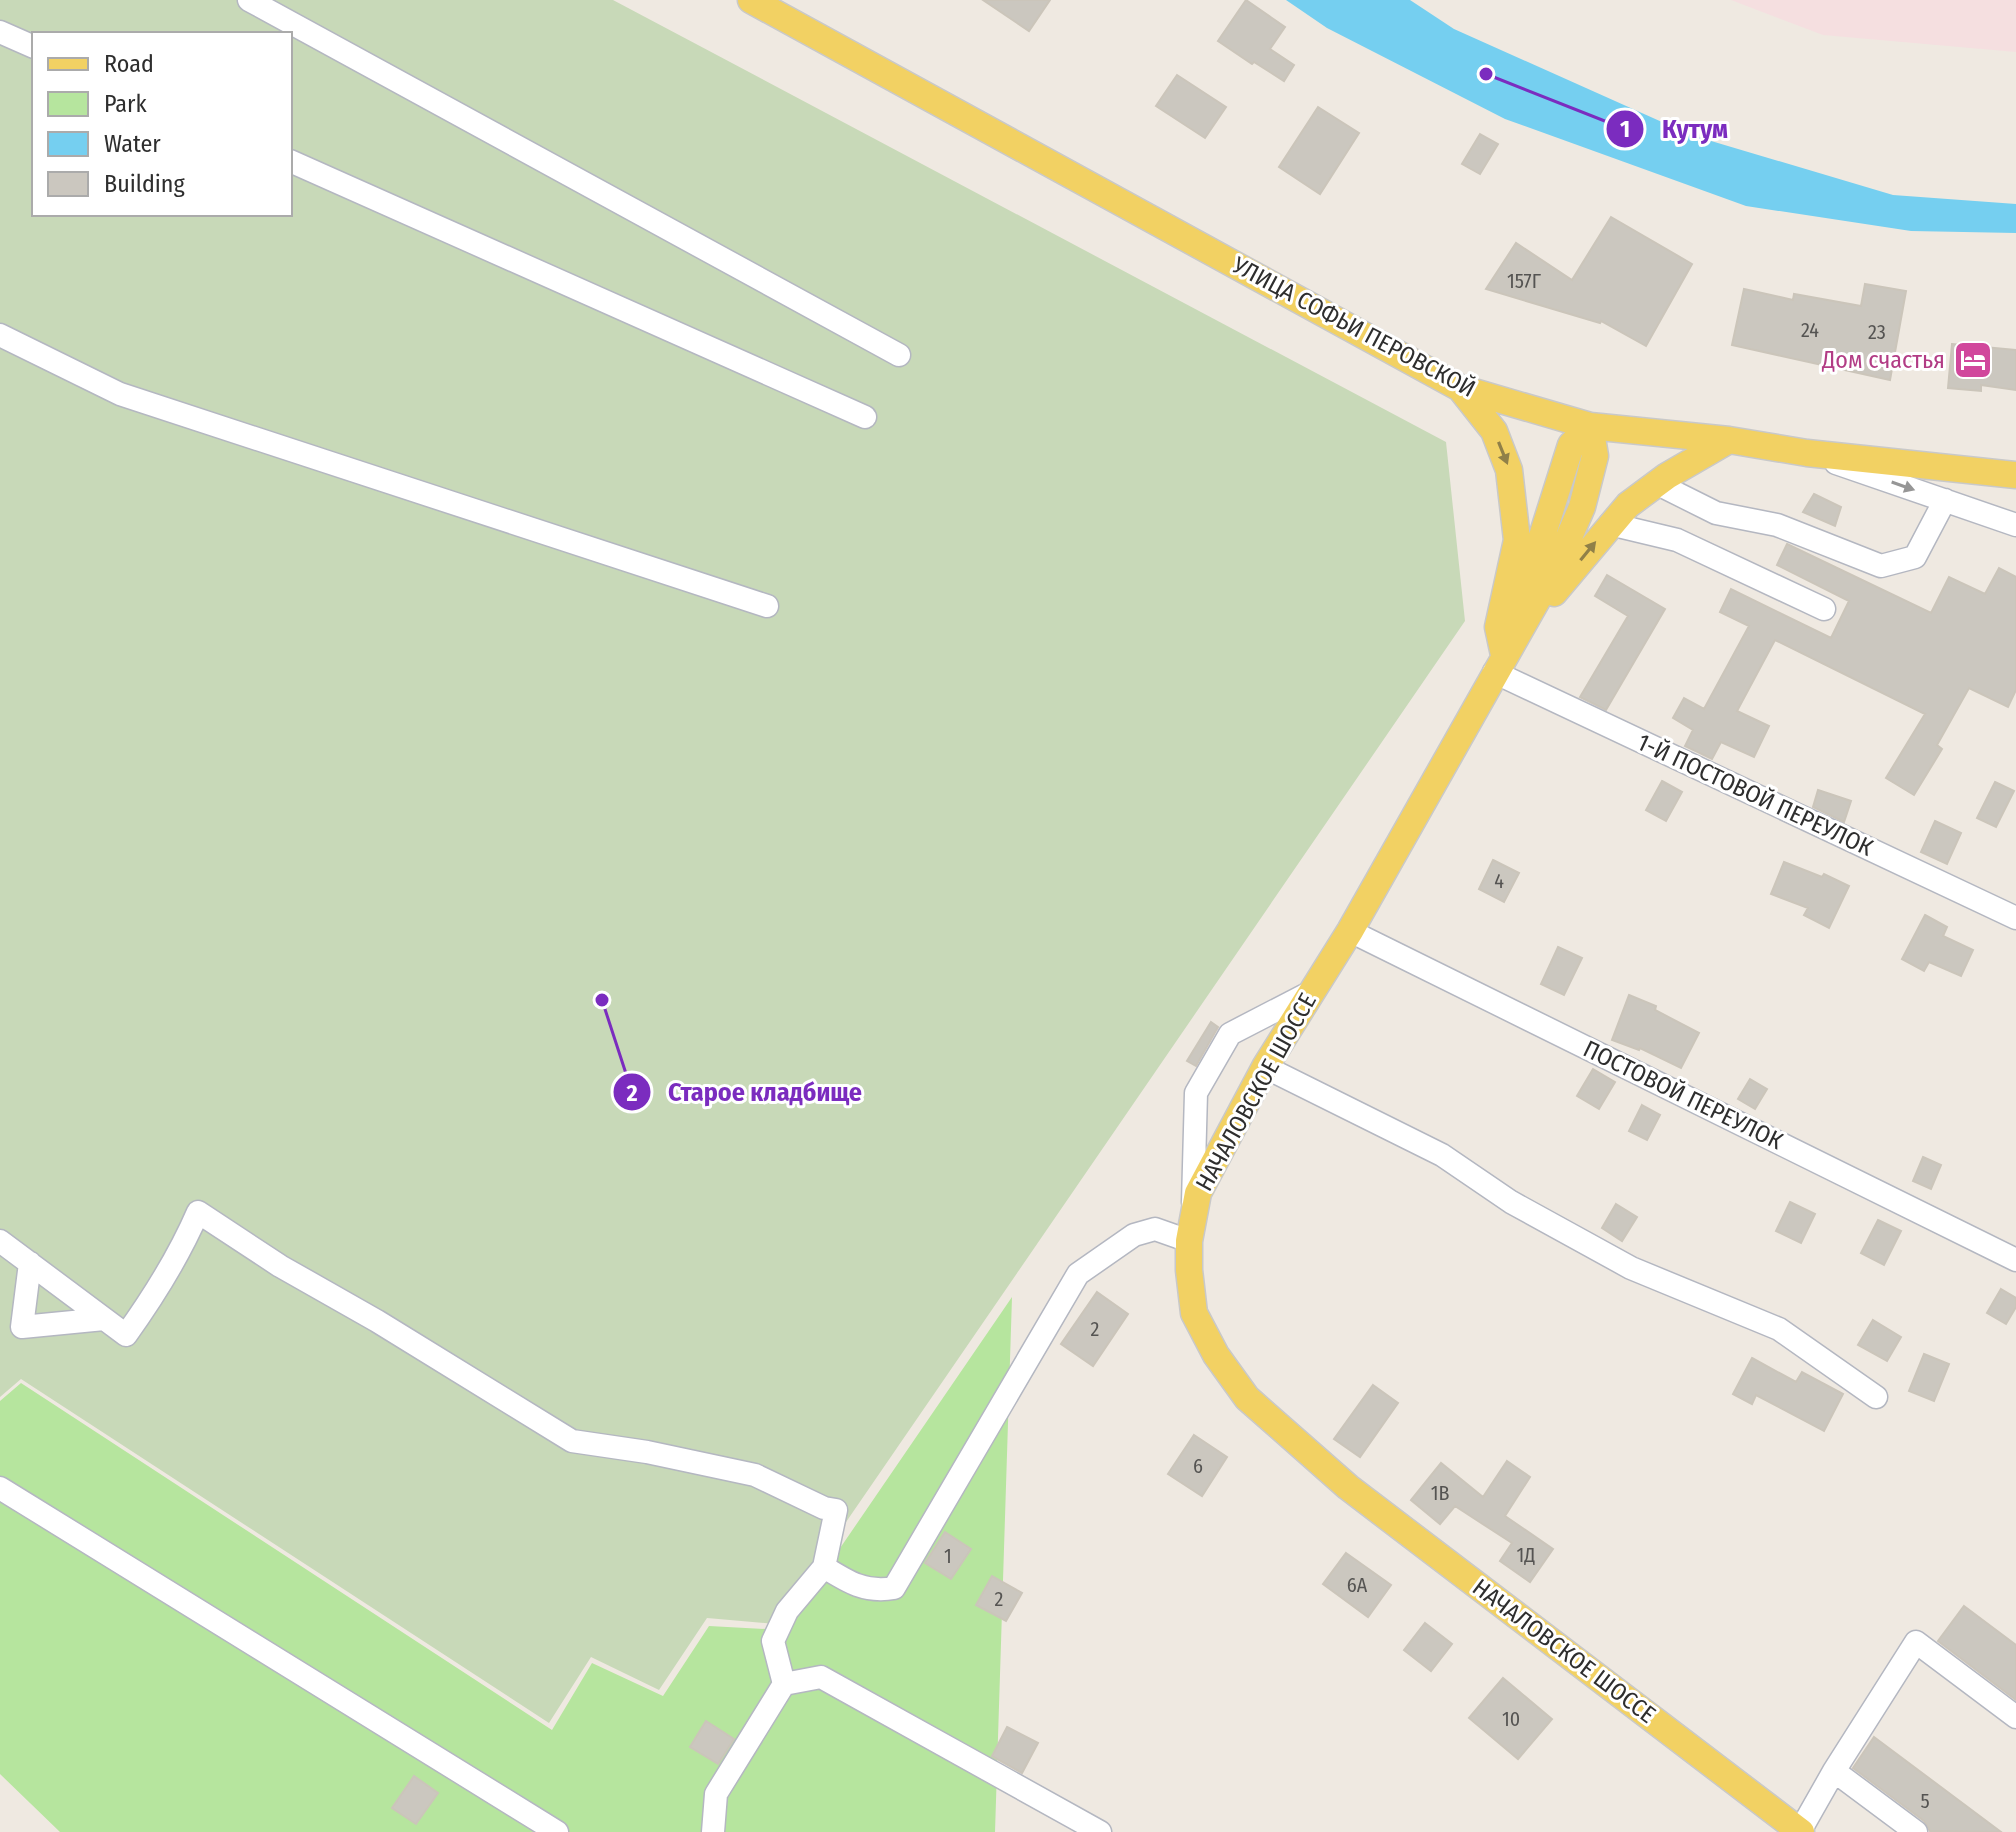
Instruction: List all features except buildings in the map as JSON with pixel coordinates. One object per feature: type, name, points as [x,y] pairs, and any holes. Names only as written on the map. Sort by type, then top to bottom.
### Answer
[{"type":"main road","name":"УЛИЦА СОФЬИ ПЕРОВСКОЙ","points":[[751,0],[1460,388],[1590,426],[1729,440],[2015,479]]},
{"type":"main road","points":[[1460,388],[1494,431],[1509,470],[1517,540],[1498,627],[1499,663]]},
{"type":"main road","name":"НАЧАЛОВСКОЕ ШОССЕ","points":[[1590,426],[1595,456],[1582,507],[1558,563],[1350,931],[1265,1067],[1198,1193],[1190,1231],[1189,1270],[1194,1313],[1216,1355],[1247,1398],[1348,1487],[1800,1832]]},
{"type":"main road","points":[[1499,663],[1628,505],[1656,483],[1729,440]]},
{"type":"street","points":[[249,0],[899,355]]},
{"type":"street","points":[[0,32],[32,46]]},
{"type":"street","points":[[292,162],[865,417]]},
{"type":"street","points":[[0,335],[120,394],[767,606]]},
{"type":"street","points":[[1807,453],[2016,525]]},
{"type":"street","points":[[1656,483],[1716,513],[1777,525],[1881,566],[1915,557],[1945,500]]},
{"type":"street","points":[[1610,524],[1677,540],[1824,609]]},
{"type":"street","name":"1-Й ПОСТОВОЙ ПЕРЕУЛОК","points":[[1499,663],[2016,918]]},
{"type":"street","name":"ПОСТОВОЙ ПЕРЕУЛОК","points":[[1350,931],[2016,1260]]},
{"type":"street","points":[[824,1567],[856,1586],[876,1591],[894,1588],[1078,1274],[1134,1235],[1155,1229],[1190,1231],[1196,1093],[1230,1034],[1313,991]]},
{"type":"street","points":[[1265,1067],[1442,1155],[1511,1202],[1631,1268],[1779,1329],[1876,1397]]},
{"type":"street","points":[[0,1241],[126,1335],[185,1241],[198,1212],[280,1266],[377,1321],[572,1441],[647,1452],[755,1475],[824,1508],[836,1510],[824,1567],[787,1611],[773,1641],[784,1684],[716,1794],[713,1832]]},
{"type":"street","points":[[30,1263],[22,1327],[104,1319]]},
{"type":"street","points":[[0,1488],[557,1832]]},
{"type":"street","points":[[1800,1832],[1834,1771],[1916,1642],[2016,1717]]},
{"type":"street","points":[[784,1684],[821,1677],[1100,1832]]},
{"type":"street","points":[[1834,1771],[1916,1832]]},
{"type":"shaded area","points":[[1731,0],[2016,0],[2016,52],[1823,35]]},
{"type":"green space","points":[[0,0],[613,0],[1446,442],[1465,621],[776,1624],[707,1618],[659,1690],[591,1657],[549,1723],[21,1379],[0,1397]]},
{"type":"green space","points":[[1012,1297],[995,1832],[60,1832],[0,1774],[0,1401],[21,1383],[552,1730],[592,1663],[663,1696],[709,1626],[784,1630]]},
{"type":"water","points":[[1286,0],[1410,0],[1454,29],[1691,135],[1893,195],[2016,204],[2016,233],[1911,231],[1746,206],[1505,119],[1327,28]]},
{"type":"place","name":"Кутум","points":[[1486,74]]},
{"type":"place","name":"Дом счастья","points":[[1973,360]]},
{"type":"place","name":"Старое кладбище","points":[[602,1000]]}]
